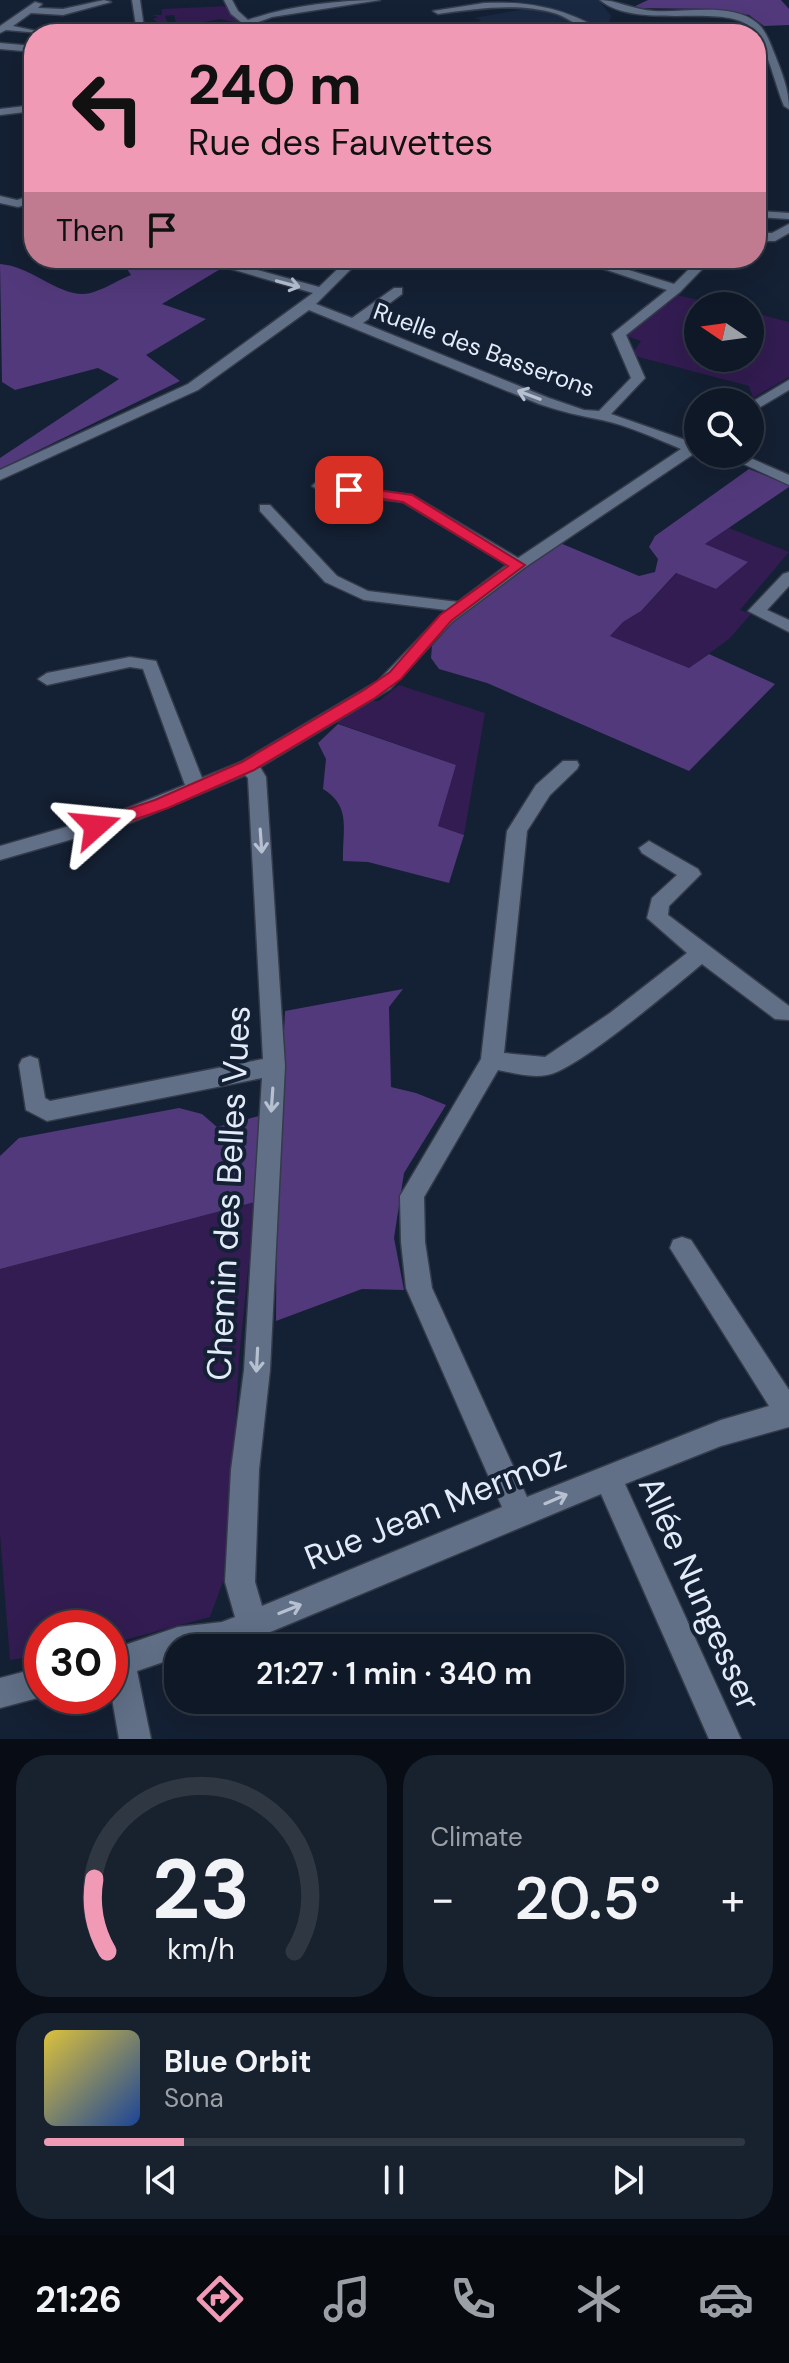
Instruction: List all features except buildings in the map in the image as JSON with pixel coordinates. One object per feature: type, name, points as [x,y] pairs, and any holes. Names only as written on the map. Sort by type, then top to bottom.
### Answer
[{"type":"street","points":[[3,28],[45,0]]},
{"type":"street","points":[[228,0],[234,12],[261,20]]},
{"type":"street","points":[[248,24],[376,0]]},
{"type":"street","points":[[604,0],[618,9],[721,12],[746,18],[753,24]]},
{"type":"street","points":[[29,10],[63,12],[85,6],[136,2],[141,24]]},
{"type":"street","points":[[440,5],[501,2],[558,12],[580,24]]},
{"type":"street","points":[[342,5],[350,16]]},
{"type":"street","points":[[257,8],[261,20]]},
{"type":"street","points":[[613,24],[618,9]]},
{"type":"street","points":[[3,28],[24,31]]},
{"type":"street","points":[[0,46],[24,48]]},
{"type":"street","points":[[766,48],[789,106]]},
{"type":"street","points":[[0,112],[24,109]]},
{"type":"street","points":[[0,199],[24,210]]},
{"type":"street","points":[[0,216],[24,202]]},
{"type":"street","points":[[766,215],[789,216]]},
{"type":"street","points":[[766,237],[775,237],[789,228]]},
{"type":"street","points":[[775,237],[789,248]]},
{"type":"street","points":[[236,268],[322,292]]},
{"type":"street","points":[[0,476],[193,387],[308,305],[346,268]]},
{"type":"street","points":[[609,268],[676,289]]},
{"type":"street","points":[[603,416],[608,408],[630,392],[638,378],[619,334],[676,289],[697,268]]},
{"type":"street","points":[[353,324],[398,291]]},
{"type":"street","name":"Ruelle des Basserons","points":[[308,305],[544,401],[684,442]]},
{"type":"street","points":[[764,400],[789,384]]},
{"type":"street","points":[[0,853],[125,817],[248,766],[384,685],[446,618],[518,565],[684,453]]},
{"type":"street","points":[[761,468],[789,480]]},
{"type":"street","points":[[320,486],[407,498],[518,565]]},
{"type":"street","points":[[265,508],[331,579],[364,595],[461,607]]},
{"type":"street","points":[[789,577],[756,611],[789,627]]},
{"type":"street","points":[[47,679],[130,662],[150,665],[196,788]]},
{"type":"street","points":[[520,1514],[419,1288],[411,1219],[412,1196],[492,1060],[517,831],[543,790],[570,765]]},
{"type":"street","name":"Chemin des Belles Vues","points":[[248,766],[257,777],[274,1066],[257,1370],[245,1470],[240,1582],[252,1624]]},
{"type":"street","points":[[649,848],[691,874],[659,903],[657,918],[783,1013]]},
{"type":"street","points":[[492,1060],[535,1067],[549,1066],[618,1019],[702,953]]},
{"type":"street","points":[[30,1065],[34,1103],[47,1111],[274,1066]]},
{"type":"street","points":[[682,1248],[789,1414]]},
{"type":"street","name":"Rue Jean Mermoz","points":[[128,1659],[159,1647],[222,1637],[608,1477],[743,1425],[789,1414]]},
{"type":"street","name":"Allée Nungesser","points":[[608,1477],[725,1739]]},
{"type":"street","points":[[0,1693],[24,1687]]},
{"type":"street","points":[[128,1713],[135,1739]]},
{"type":"shaded area","points":[[509,0],[599,0],[611,16],[609,24],[586,24],[577,17],[555,11],[578,24],[476,24],[481,20],[474,18],[531,8],[551,9]]},
{"type":"shaded area","points":[[648,0],[781,0],[789,9],[789,25],[766,26],[749,15],[717,9],[631,8]]},
{"type":"shaded area","points":[[227,6],[248,22],[240,24],[221,19],[183,24],[176,22],[174,15],[165,16],[167,22],[158,23],[153,19],[158,17],[152,15],[162,15],[162,9]]},
{"type":"shaded area","points":[[0,264],[22,270],[63,290],[83,294],[131,275],[126,268],[222,268],[162,304],[206,319],[146,355],[180,381],[0,469],[0,458],[119,379],[98,368],[15,390],[2,382]]},
{"type":"shaded area","points":[[677,295],[684,297],[684,369],[631,355],[641,341],[623,335],[660,304]]},
{"type":"shaded area","points":[[764,316],[789,322],[789,377],[764,392],[764,388],[696,372],[764,372]]},
{"type":"shaded area","points":[[749,469],[789,487],[705,544],[748,562],[716,589],[676,573],[641,611],[623,622],[610,636],[689,668],[709,654],[775,684],[689,771],[487,683],[439,669],[431,658],[432,646],[454,621],[560,543],[639,576],[655,572],[658,559],[649,547],[655,536]]},
{"type":"shaded area","points":[[729,528],[789,552],[740,610],[751,614],[729,639],[689,668],[610,636],[623,622],[641,611],[677,573],[716,589],[747,562],[705,544]]},
{"type":"shaded area","points":[[399,685],[485,713],[464,835],[438,826],[456,765],[334,722],[372,701],[379,701]]},
{"type":"shaded area","points":[[338,724],[456,765],[438,826],[464,835],[449,883],[368,862],[343,861],[344,820],[338,803],[323,789],[326,759],[318,743]]},
{"type":"shaded area","points":[[403,989],[389,1007],[391,1087],[446,1105],[404,1173],[394,1238],[404,1290],[362,1289],[276,1321],[277,1180],[285,1011]]},
{"type":"shaded area","points":[[179,1108],[202,1114],[217,1127],[259,1116],[255,1202],[0,1269],[0,1156],[19,1138]]},
{"type":"shaded area","points":[[255,1202],[239,1359],[228,1568],[210,1617],[128,1639],[128,1610],[24,1610],[24,1658],[10,1660],[0,1535],[0,1269]]},
{"type":"route","points":[[96,826],[162,804],[248,766],[370,694],[396,675],[446,618],[518,565],[407,498],[349,490]]}]
